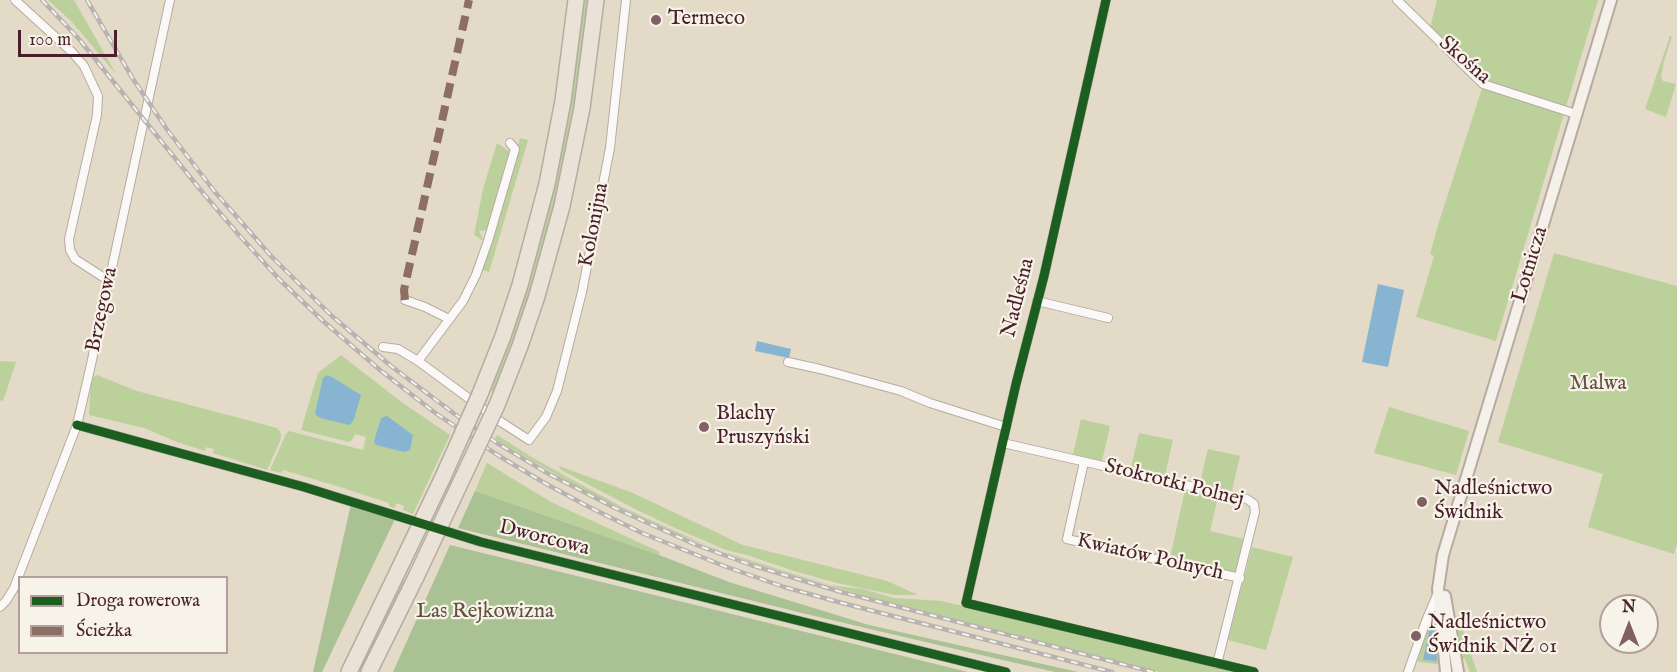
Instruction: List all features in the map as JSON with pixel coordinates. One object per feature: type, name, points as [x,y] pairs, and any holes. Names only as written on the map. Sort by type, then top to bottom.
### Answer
[{"type":"highway","points":[[349,672],[443,477],[480,394],[510,315],[538,222],[561,111],[576,0]]},
{"type":"highway","points":[[369,672],[496,405],[529,319],[562,206],[582,108],[596,0]]},
{"type":"main road","name":"Lotnicza","points":[[1458,672],[1444,581],[1451,531],[1611,0]]},
{"type":"main road","name":"Lotnicza","points":[[1446,672],[1438,592],[1440,566],[1451,531]]},
{"type":"street","points":[[15,0],[72,52],[84,66],[98,96],[97,115],[69,239],[70,250],[75,259],[109,280]]},
{"type":"street","name":"Brzegowa","points":[[19,576],[77,425],[171,0]]},
{"type":"street","name":"Kolonijna","points":[[418,361],[529,440],[546,417],[557,391],[582,292],[610,148],[626,0]]},
{"type":"street","name":"Nadleśna","points":[[1106,0],[966,603],[1217,664]]},
{"type":"street","name":"Skośna","points":[[1397,0],[1483,84],[1576,114]]},
{"type":"street","points":[[383,347],[398,349],[418,361],[470,288],[483,258],[515,149],[510,143]]},
{"type":"street","points":[[405,300],[449,319]]},
{"type":"street","points":[[1037,301],[1108,318]]},
{"type":"street","points":[[788,362],[901,391],[930,403],[1006,427]]},
{"type":"street","name":"Dworcowa","points":[[77,425],[286,482],[481,542],[1006,672]]},
{"type":"street","name":"Stokrotki Polnej","points":[[1002,443],[1251,501],[1255,512],[1217,664]]},
{"type":"street","name":"Kwiatów Polnych","points":[[1084,462],[1067,539],[1240,578]]},
{"type":"street","name":"Brzegowa","points":[[0,607],[10,596],[18,578]]},
{"type":"street","points":[[1409,670],[1438,592]]},
{"type":"street","points":[[1217,664],[1254,672]]},
{"type":"green space","points":[[48,0],[74,0],[116,74],[71,21]]},
{"type":"green space","points":[[580,0],[592,0],[560,196],[526,312],[494,392],[487,388],[517,308]]},
{"type":"green space","points":[[1437,0],[1598,0],[1496,341],[1416,317],[1434,256],[1430,254],[1439,222],[1484,82],[1430,28]]},
{"type":"green space","points":[[1670,36],[1672,37],[1661,77],[1663,81],[1676,84],[1666,117],[1645,109]]},
{"type":"green space","points":[[520,138],[528,140],[489,272],[482,270],[501,212]]},
{"type":"green space","points":[[497,143],[510,152],[487,230],[479,231],[484,241],[474,235],[483,189]]},
{"type":"green space","name":"Malwa","points":[[1554,253],[1677,286],[1677,544],[1674,554],[1588,527],[1603,474],[1498,442]]},
{"type":"green space","points":[[341,355],[400,401],[450,435],[413,514],[403,510],[404,506],[397,503],[394,508],[389,506],[389,503],[337,486],[283,470],[281,473],[270,470],[289,431],[363,450],[366,437],[355,434],[349,442],[301,430],[318,373]]},
{"type":"green space","points":[[0,361],[16,362],[3,401],[0,400]]},
{"type":"green space","points":[[97,375],[137,391],[277,428],[281,435],[280,441],[267,470],[213,453],[214,449],[206,447],[205,451],[144,428],[89,415],[91,379]]},
{"type":"green space","points":[[1389,407],[1469,431],[1456,475],[1374,453]]},
{"type":"green space","points":[[1081,419],[1110,426],[1102,461],[1073,454]]},
{"type":"green space","points":[[1139,433],[1173,440],[1165,475],[1131,467]]},
{"type":"green space","points":[[497,435],[533,458],[622,507],[709,546],[677,534],[586,492],[495,439]]},
{"type":"green space","points":[[1208,449],[1240,456],[1232,490],[1200,483]]},
{"type":"green space","points":[[487,463],[551,502],[660,552],[659,555],[475,491]]},
{"type":"green space","points":[[559,466],[633,493],[743,545],[887,581],[918,595],[895,595],[837,583],[726,550],[633,508],[561,470]]},
{"type":"green space","points":[[1185,490],[1218,497],[1210,531],[1244,539],[1236,573],[1170,558]]},
{"type":"green space","points":[[475,491],[659,555],[729,582],[869,625],[1078,672],[1055,672],[981,655],[458,528]]},
{"type":"green space","name":"Las Rejkowizna","points":[[351,504],[396,517],[322,672],[313,672]]},
{"type":"green space","name":"Las Rejkowizna","points":[[450,545],[675,600],[968,672],[393,672]]},
{"type":"green space","points":[[1252,547],[1293,557],[1266,650],[1228,640]]},
{"type":"green space","points":[[721,551],[829,585],[863,589],[894,598],[942,601],[1235,672],[1159,672],[888,603],[750,562]]},
{"type":"green space","points":[[400,578],[408,582],[365,672],[353,672]]},
{"type":"green space","points":[[1436,604],[1440,662],[1437,664],[1419,662],[1416,659]]},
{"type":"green space","points":[[1458,616],[1477,672],[1470,672],[1465,659],[1461,659],[1452,618]]},
{"type":"water","points":[[1378,284],[1404,290],[1388,367],[1362,362]]},
{"type":"water","points":[[757,341],[791,349],[789,358],[755,351]]},
{"type":"water","points":[[327,375],[361,395],[350,425],[324,419],[315,413],[323,378]]},
{"type":"water","points":[[387,416],[413,435],[410,450],[404,452],[376,445],[374,441],[381,418]]},
{"type":"water","points":[[1430,627],[1435,627],[1437,661],[1423,660]]},
{"type":"railway","points":[[42,0],[79,39],[203,193],[279,279],[380,370],[434,412],[496,454],[587,506],[642,533],[724,566],[784,587],[842,603],[1112,672]]},
{"type":"railway","points":[[87,0],[133,79],[168,131],[215,192],[272,257],[332,316],[391,366],[497,443],[549,474],[615,508],[694,544],[751,565],[841,592],[1153,672]]},
{"type":"marked path","points":[[405,300],[404,290],[469,0]]},
{"type":"cycle path","points":[[1106,0],[1044,276],[1016,384],[966,603],[1254,672]]},
{"type":"cycle path","points":[[77,425],[304,487],[481,542],[1006,672]]},
{"type":"place","name":"Termeco","points":[[656,20]]},
{"type":"place","name":"Blachy Pruszyński","points":[[704,427]]},
{"type":"place","name":"Nadleśnictwo Świdnik","points":[[1422,502]]},
{"type":"place","name":"Nadleśnictwo Świdnik NŻ 01","points":[[1416,636]]}]
